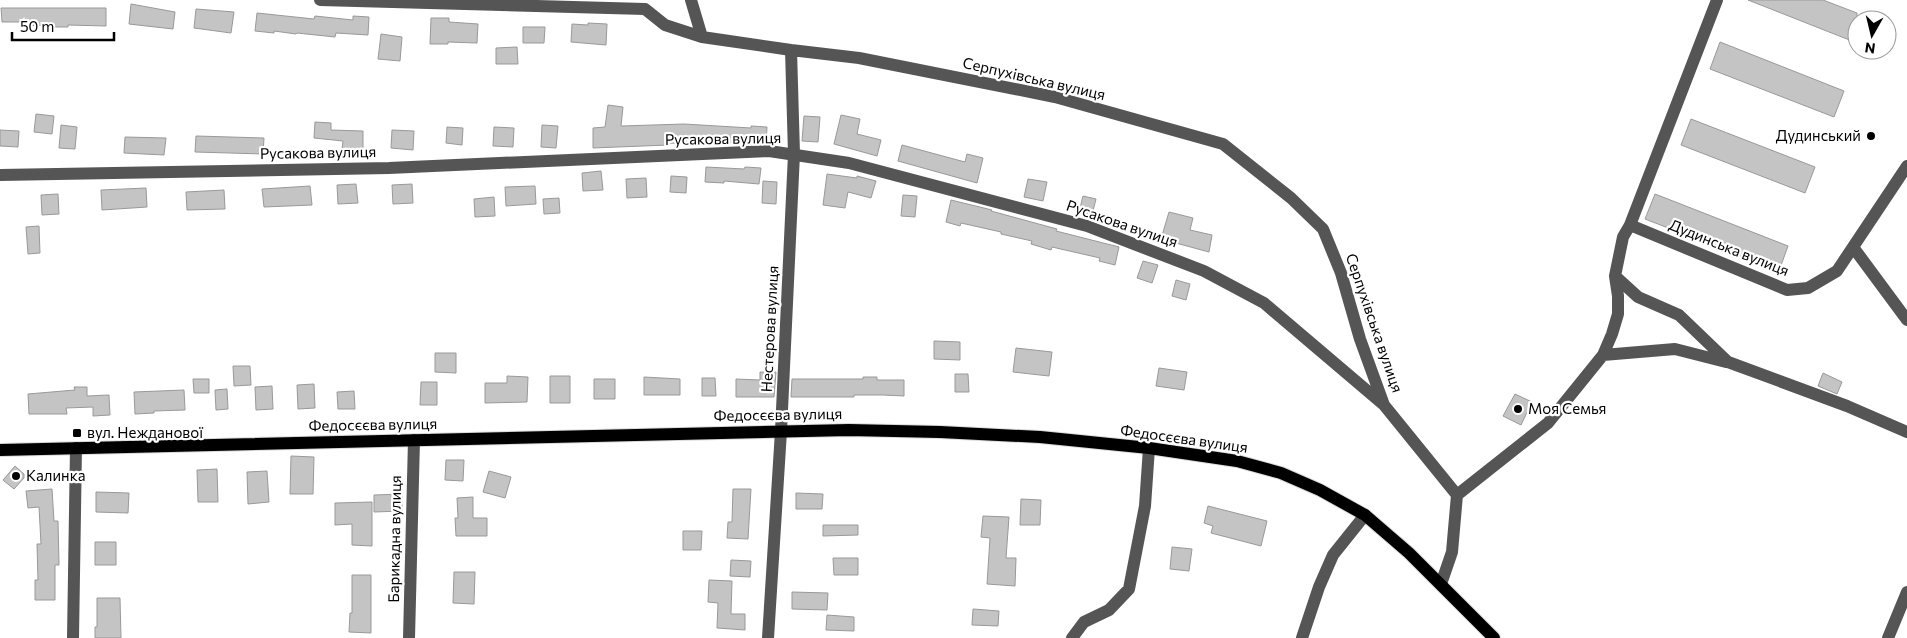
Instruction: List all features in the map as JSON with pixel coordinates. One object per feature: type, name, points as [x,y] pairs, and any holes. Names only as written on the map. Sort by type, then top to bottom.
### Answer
[{"type":"main road","name":"Федосєєва вулиця","points":[[0,450],[850,430],[1040,437],[1149,448],[1237,461],[1281,473],[1320,490],[1365,515],[1409,553],[1494,638]]},
{"type":"street","name":"Серпухівська вулиця","points":[[320,0],[644,9],[664,25],[702,37],[859,58],[1054,97],[1223,144],[1291,198],[1323,229],[1341,273],[1360,339],[1384,405],[1457,495]]},
{"type":"street","points":[[691,0],[702,37]]},
{"type":"street","points":[[1441,584],[1452,552],[1457,495],[1548,423],[1603,355],[1618,314],[1615,276],[1623,237],[1630,225],[1717,0]]},
{"type":"street","name":"Нестерова вулиця","points":[[768,638],[782,431],[794,154],[791,50]]},
{"type":"street","name":"Русакова вулиця","points":[[0,175],[389,168],[769,151],[794,154],[848,163],[1087,226],[1204,271],[1264,303],[1384,405]]},
{"type":"street","name":"Дудинська вулиця","points":[[1630,225],[1787,290],[1808,288],[1837,271],[1907,166]]},
{"type":"street","points":[[1853,247],[1907,320]]},
{"type":"street","points":[[1615,276],[1638,297],[1679,315],[1728,362]]},
{"type":"street","points":[[1603,355],[1675,348],[1728,362],[1846,406],[1907,432]]},
{"type":"street","name":"Барикадна вулиця","points":[[409,638],[414,440]]},
{"type":"street","points":[[72,638],[76,448]]},
{"type":"street","points":[[1072,638],[1084,622],[1109,610],[1129,589],[1145,506],[1149,448]]},
{"type":"street","points":[[0,457],[16,450]]},
{"type":"street","points":[[1302,638],[1319,587],[1333,555],[1365,515]]},
{"type":"street","points":[[1888,638],[1907,592]]},
{"type":"building","points":[[1748,0],[1823,0],[1849,10],[1847,10],[1847,39]]},
{"type":"building","points":[[131,4],[175,12],[173,29],[129,24]]},
{"type":"building","points":[[1,8],[106,8],[106,26],[24,26],[24,22],[2,22]]},
{"type":"building","points":[[196,9],[234,12],[231,33],[194,28]]},
{"type":"building","points":[[257,13],[314,19],[315,16],[353,20],[353,16],[369,17],[368,35],[336,33],[335,37],[255,31]]},
{"type":"building","points":[[431,18],[449,18],[449,22],[478,24],[477,43],[448,42],[448,44],[430,44]]},
{"type":"building","points":[[588,23],[607,24],[606,45],[571,42],[572,24],[588,25]]},
{"type":"building","points":[[523,27],[545,27],[544,43],[523,43]]},
{"type":"building","points":[[381,34],[402,37],[400,61],[378,59]]},
{"type":"building","points":[[1720,42],[1844,91],[1834,117],[1710,69]]},
{"type":"building","points":[[517,47],[518,64],[496,64],[496,48]]},
{"type":"building","points":[[608,105],[623,107],[621,126],[684,124],[751,128],[751,126],[767,127],[766,143],[696,140],[696,144],[668,143],[668,145],[593,148],[593,128],[605,127]]},
{"type":"building","points":[[36,114],[54,116],[52,134],[34,132]]},
{"type":"building","points":[[841,115],[860,119],[857,134],[881,140],[877,156],[834,144]]},
{"type":"building","points":[[804,116],[820,117],[818,142],[802,141]]},
{"type":"building","points":[[1691,119],[1815,167],[1805,193],[1681,145]]},
{"type":"building","points":[[315,122],[331,123],[331,130],[363,131],[363,150],[342,149],[343,141],[314,138]]},
{"type":"building","points":[[61,125],[77,127],[75,149],[59,148]]},
{"type":"building","points":[[542,125],[558,126],[556,148],[541,147]]},
{"type":"building","points":[[447,127],[463,128],[462,145],[446,143]]},
{"type":"building","points":[[494,127],[514,128],[513,147],[493,146]]},
{"type":"building","points":[[0,130],[19,131],[18,147],[0,146]]},
{"type":"building","points":[[392,130],[414,131],[413,150],[391,148]]},
{"type":"building","points":[[196,136],[264,138],[263,154],[195,152]]},
{"type":"building","points":[[125,137],[166,138],[164,155],[124,153]]},
{"type":"building","points":[[902,145],[965,162],[967,154],[983,158],[977,183],[898,161]]},
{"type":"building","points":[[706,167],[761,168],[759,184],[724,181],[724,183],[705,182]]},
{"type":"building","points":[[601,171],[603,190],[583,191],[582,173]]},
{"type":"building","points":[[827,174],[857,178],[857,176],[876,181],[871,198],[848,192],[845,208],[823,205]]},
{"type":"building","points":[[671,176],[687,177],[686,193],[670,192]]},
{"type":"building","points":[[646,178],[647,197],[627,198],[626,179]]},
{"type":"building","points":[[1028,179],[1047,182],[1043,201],[1024,197]]},
{"type":"building","points":[[763,181],[777,182],[776,204],[762,203]]},
{"type":"building","points":[[356,184],[358,203],[338,204],[337,185]]},
{"type":"building","points":[[412,184],[413,203],[393,204],[392,185]]},
{"type":"building","points":[[310,186],[312,205],[264,207],[262,189]]},
{"type":"building","points":[[535,186],[536,204],[506,206],[505,187]]},
{"type":"building","points":[[146,188],[147,207],[102,210],[101,190]]},
{"type":"building","points":[[224,190],[225,209],[187,210],[186,192]]},
{"type":"building","points":[[58,194],[59,214],[42,215],[41,195]]},
{"type":"building","points":[[1655,194],[1788,246],[1779,271],[1645,219]]},
{"type":"building","points":[[903,195],[917,196],[915,217],[901,216]]},
{"type":"building","points":[[1083,196],[1096,199],[1092,215],[1079,212]]},
{"type":"building","points":[[494,197],[495,216],[475,217],[474,199]]},
{"type":"building","points":[[559,198],[560,213],[544,214],[543,199]]},
{"type":"building","points":[[951,200],[1057,229],[1056,231],[1119,247],[1115,265],[1099,261],[1100,258],[1052,247],[1051,250],[1031,244],[1032,241],[1001,234],[1001,232],[961,223],[960,226],[946,222]]},
{"type":"building","points":[[1169,212],[1193,218],[1190,230],[1212,235],[1209,252],[1161,239]]},
{"type":"building","points":[[39,226],[40,253],[28,254],[26,227]]},
{"type":"building","points":[[1143,261],[1158,265],[1152,283],[1137,278]]},
{"type":"building","points":[[1176,280],[1190,284],[1186,300],[1172,296]]},
{"type":"building","points":[[934,341],[960,342],[960,360],[934,359]]},
{"type":"building","points":[[1016,348],[1052,352],[1049,376],[1013,372]]},
{"type":"building","points":[[435,353],[456,353],[456,373],[435,372]]},
{"type":"building","points":[[233,366],[250,366],[251,385],[234,386]]},
{"type":"building","points":[[1159,368],[1187,372],[1184,390],[1156,386]]},
{"type":"building","points":[[760,372],[776,372],[774,397],[736,397],[736,379],[760,380]]},
{"type":"building","points":[[1823,373],[1842,382],[1837,394],[1818,386]]},
{"type":"building","points":[[955,374],[968,374],[969,392],[955,392]]},
{"type":"building","points":[[507,376],[528,377],[527,402],[485,403],[485,383],[507,383]]},
{"type":"building","points":[[550,376],[570,376],[570,403],[550,403]]},
{"type":"building","points":[[644,377],[680,379],[680,395],[644,395]]},
{"type":"building","points":[[863,377],[877,377],[877,380],[904,380],[904,396],[791,397],[792,379],[863,379]]},
{"type":"building","points":[[702,378],[715,378],[716,396],[702,396]]},
{"type":"building","points":[[193,379],[209,379],[209,393],[194,393]]},
{"type":"building","points":[[594,379],[615,379],[615,399],[594,399]]},
{"type":"building","points":[[421,382],[437,382],[437,405],[420,405]]},
{"type":"building","points":[[314,384],[315,408],[298,409],[297,385]]},
{"type":"building","points":[[272,386],[273,409],[256,410],[255,387]]},
{"type":"building","points":[[74,387],[87,387],[87,396],[109,395],[110,415],[93,416],[93,407],[66,408],[67,414],[29,414],[28,394],[75,390]]},
{"type":"building","points":[[227,389],[228,409],[216,410],[215,390]]},
{"type":"building","points":[[184,390],[185,410],[135,414],[134,392]]},
{"type":"building","points":[[354,391],[355,409],[338,409],[337,392]]},
{"type":"building","name":"Моя Семья","points":[[1515,394],[1532,402],[1521,425],[1503,416]]},
{"type":"building","points":[[291,456],[314,457],[313,494],[290,494]]},
{"type":"building","points":[[446,460],[464,460],[463,481],[445,480]]},
{"type":"building","points":[[15,466],[24,474],[24,478],[14,489],[3,480]]},
{"type":"building","points":[[217,469],[218,502],[198,502],[197,470]]},
{"type":"building","points":[[267,471],[269,502],[248,504],[247,472]]},
{"type":"building","points":[[489,471],[511,477],[505,498],[483,492]]},
{"type":"building","points":[[52,489],[54,521],[58,521],[59,565],[55,565],[55,600],[35,600],[35,580],[38,580],[37,544],[41,544],[39,507],[28,508],[26,491]]},
{"type":"building","points":[[733,489],[751,489],[748,539],[727,538],[728,522],[732,522]]},
{"type":"building","points":[[96,492],[129,493],[128,513],[96,512]]},
{"type":"building","points":[[796,493],[823,494],[822,509],[796,509]]},
{"type":"building","points":[[402,494],[402,511],[374,512],[374,495]]},
{"type":"building","points":[[473,497],[473,518],[487,518],[487,536],[456,536],[455,518],[458,518],[457,498]]},
{"type":"building","points":[[1021,499],[1041,500],[1040,525],[1020,525]]},
{"type":"building","points":[[372,502],[372,546],[352,545],[352,524],[335,525],[335,503]]},
{"type":"building","points":[[1208,506],[1267,521],[1261,546],[1211,533],[1213,526],[1204,523]]},
{"type":"building","points":[[983,516],[1009,517],[1006,558],[1016,558],[1015,586],[987,584],[990,538],[981,537]]},
{"type":"building","points":[[823,525],[858,525],[858,535],[823,536]]},
{"type":"building","points":[[683,531],[702,531],[701,550],[683,550]]},
{"type":"building","points":[[95,542],[116,542],[116,565],[95,565]]},
{"type":"building","points":[[1172,547],[1192,549],[1189,571],[1170,569]]},
{"type":"building","points":[[833,558],[858,558],[858,575],[834,575]]},
{"type":"building","points":[[731,560],[751,561],[750,577],[730,576]]},
{"type":"building","points":[[454,572],[475,572],[474,604],[453,603]]},
{"type":"building","points":[[352,575],[371,575],[371,633],[349,632],[350,613],[352,613]]},
{"type":"building","points":[[709,580],[732,581],[731,614],[745,614],[745,630],[717,628],[718,603],[708,602]]},
{"type":"building","points":[[792,592],[828,593],[827,610],[792,609]]},
{"type":"building","points":[[97,598],[120,598],[121,638],[95,638]]},
{"type":"building","points":[[973,609],[999,611],[998,626],[972,625]]},
{"type":"building","points":[[827,615],[854,617],[854,631],[826,630]]},
{"type":"place","name":"Дудинський","points":[[1871,136]]},
{"type":"place","name":"Моя Семья","points":[[1518,409]]},
{"type":"place","name":"вул. Нежданової","points":[[77,433]]},
{"type":"place","name":"Калинка","points":[[16,476]]}]
